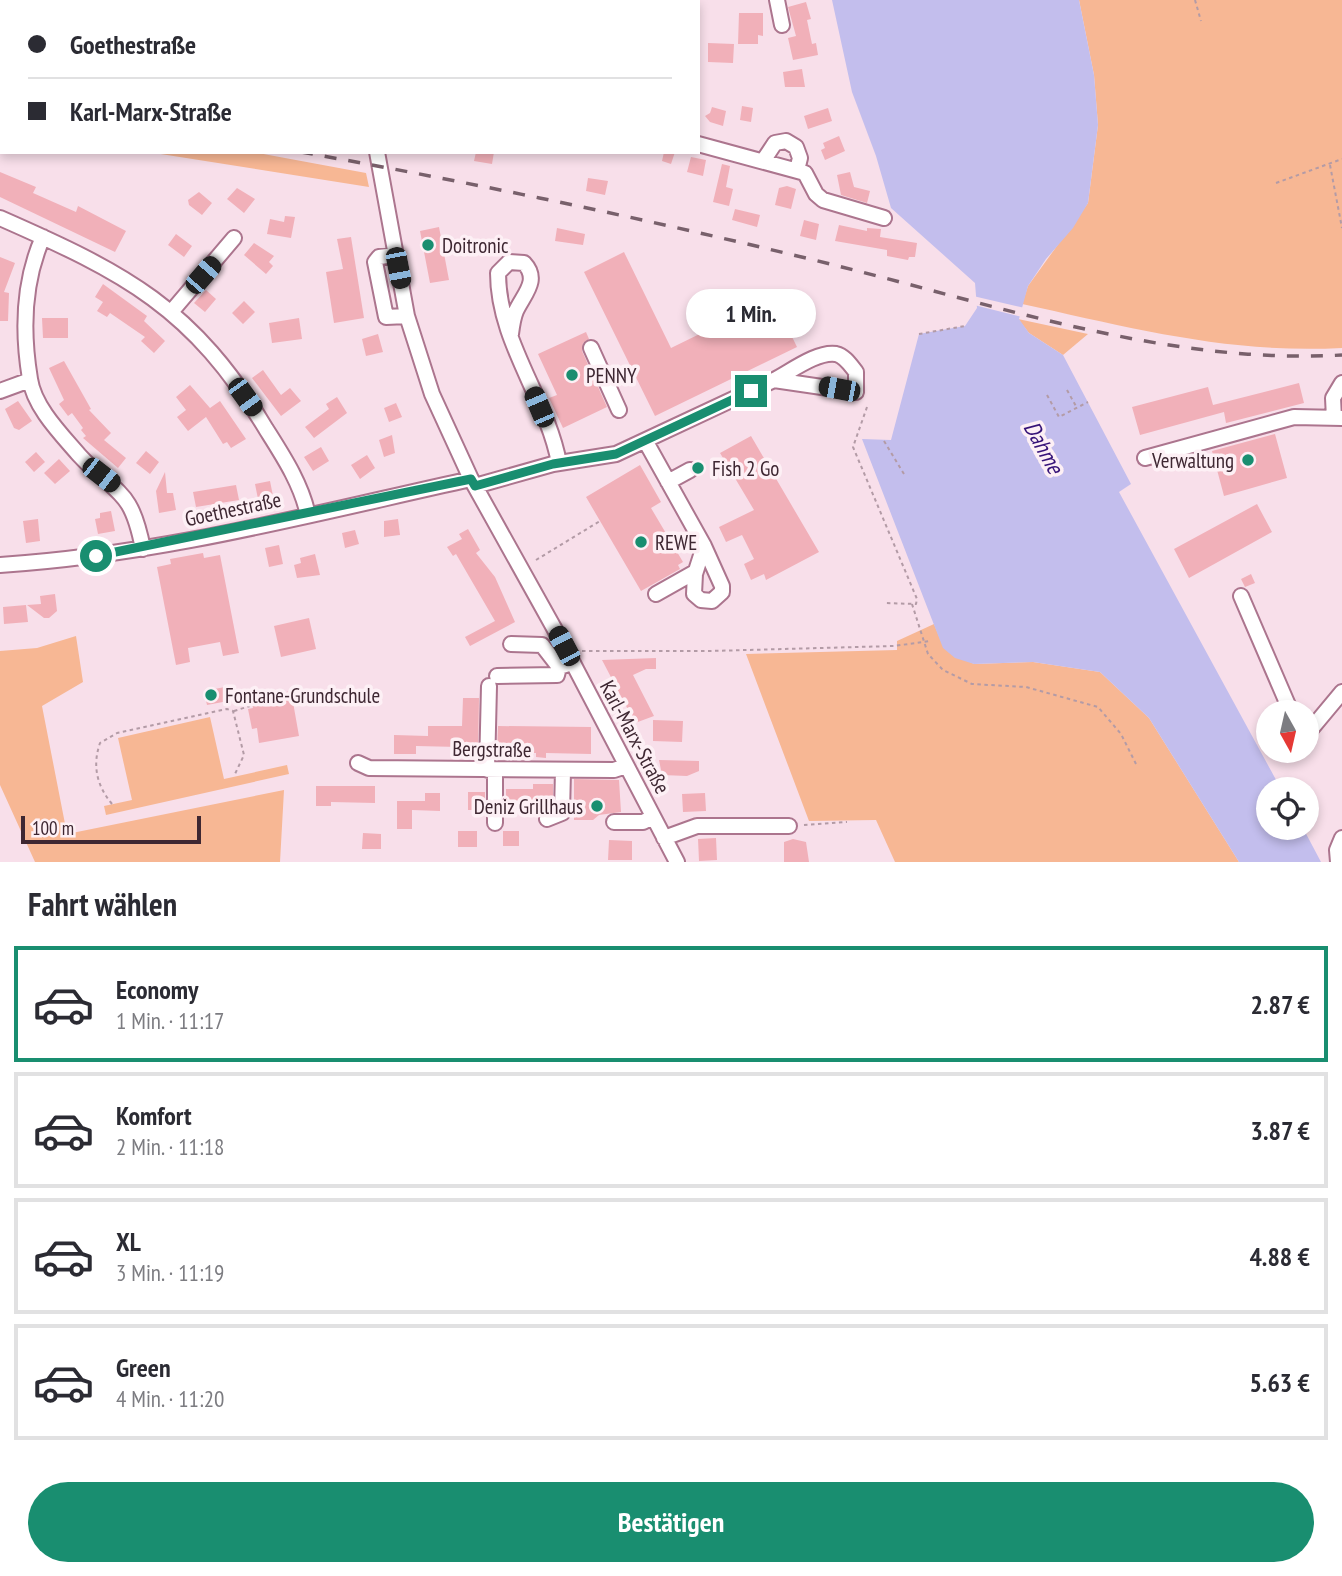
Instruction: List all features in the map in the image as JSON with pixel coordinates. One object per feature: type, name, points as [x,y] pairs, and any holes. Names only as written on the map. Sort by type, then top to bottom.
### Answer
[{"type":"street","points":[[777,0],[782,25]]},
{"type":"street","points":[[763,161],[775,143],[786,141],[796,147],[800,158],[797,170]]},
{"type":"street","points":[[700,145],[805,173],[816,194],[823,200],[884,218]]},
{"type":"street","name":"Karl-Marx-Straße","points":[[377,154],[407,316],[432,394],[473,482],[571,660],[677,862]]},
{"type":"street","points":[[0,218],[121,275],[172,311],[213,354],[258,416],[286,461],[308,515]]},
{"type":"street","points":[[43,237],[32,271],[23,325],[30,380],[44,412],[64,438],[123,492],[135,513],[143,549]]},
{"type":"street","points":[[172,311],[234,238]]},
{"type":"street","points":[[396,255],[379,257],[375,262],[386,317],[407,316]]},
{"type":"street","points":[[511,334],[520,362],[555,439],[559,463]]},
{"type":"street","points":[[591,348],[619,411]]},
{"type":"street","points":[[473,482],[559,463],[616,454],[825,355],[844,358],[856,372],[856,392],[774,380]]},
{"type":"street","points":[[0,391],[30,380]]},
{"type":"street","points":[[1145,458],[1294,417],[1338,418],[1333,398],[1342,383]]},
{"type":"street","points":[[646,442],[704,546],[721,580],[722,592],[712,601],[701,600],[694,594],[695,572],[704,546]]},
{"type":"street","points":[[668,482],[690,470]]},
{"type":"street","name":"Goethestraße","points":[[0,565],[61,561],[143,549],[473,482]]},
{"type":"street","points":[[656,594],[695,572]]},
{"type":"street","points":[[1241,596],[1286,700]]},
{"type":"street","points":[[495,823],[491,770],[493,681],[558,675],[571,660],[542,645],[511,644]]},
{"type":"street","points":[[1320,718],[1342,692]]},
{"type":"street","name":"Bergstraße","points":[[358,763],[369,768],[491,770],[614,771],[626,766]]},
{"type":"street","points":[[547,819],[562,813],[563,770]]},
{"type":"street","points":[[614,822],[643,822],[653,817]]},
{"type":"street","points":[[664,838],[697,826],[789,826]]},
{"type":"street","points":[[1338,862],[1337,850],[1342,838]]},
{"type":"path","points":[[1195,0],[1201,21]]},
{"type":"path","points":[[1276,183],[1342,159]]},
{"type":"path","points":[[1330,164],[1342,228]]},
{"type":"path","points":[[919,334],[965,326]]},
{"type":"path","points":[[1067,390],[1077,408]]},
{"type":"path","points":[[1047,395],[1059,417],[1088,402]]},
{"type":"path","points":[[867,407],[853,447],[916,593],[916,604],[885,603]]},
{"type":"path","points":[[884,441],[904,474]]},
{"type":"path","points":[[536,560],[600,521]]},
{"type":"path","points":[[912,604],[928,641],[928,654],[943,670],[972,684],[1026,687],[1098,707],[1121,734],[1136,764]]},
{"type":"path","points":[[571,660],[894,646],[928,641]]},
{"type":"path","points":[[111,804],[100,785],[96,769],[97,751],[105,738],[250,706]]},
{"type":"path","points":[[233,711],[244,755],[234,776]]},
{"type":"path","points":[[789,826],[847,822]]},
{"type":"shaded area","points":[[1079,0],[1342,0],[1342,348],[1300,349],[1220,343],[1142,330],[1022,304],[1028,286],[1088,203],[1098,125],[1094,75]]},
{"type":"shaded area","points":[[161,154],[263,154],[366,173],[369,187]]},
{"type":"shaded area","points":[[1018,319],[1088,334],[1063,355],[1029,333]]},
{"type":"shaded area","points":[[934,624],[944,648],[974,664],[1033,662],[1100,672],[1149,718],[1239,862],[895,862],[876,820],[809,821],[746,654],[897,650],[897,641]]},
{"type":"shaded area","points":[[76,636],[83,682],[42,706],[67,834],[284,790],[280,862],[35,862],[0,785],[0,651],[37,648]]},
{"type":"shaded area","points":[[210,717],[224,779],[287,765],[289,774],[106,815],[104,806],[132,800],[118,738]]},
{"type":"water","name":"Dahme","points":[[832,0],[1079,0],[1094,75],[1098,125],[1088,203],[1073,228],[1046,259],[1028,286],[1019,319],[1029,333],[1063,355],[1131,484],[1119,492],[1256,743],[1256,763],[1267,763],[1274,777],[1256,777],[1256,840],[1309,840],[1321,862],[1239,862],[1149,718],[1100,672],[1033,662],[974,664],[955,658],[943,648],[862,439],[891,440],[919,334],[965,326],[977,308],[975,283],[891,208],[876,156],[852,92]]},
{"type":"pier","points":[[973,296],[1025,308],[1022,317],[974,305]]},
{"type":"building","points":[[806,2],[811,19],[807,20],[812,44],[816,43],[818,55],[793,60],[788,38],[796,36],[788,7]]},
{"type":"building","points":[[739,13],[763,13],[763,36],[758,35],[758,44],[738,44]]},
{"type":"building","points":[[708,43],[734,44],[733,63],[708,62]]},
{"type":"building","points":[[802,69],[805,87],[785,87],[783,72]]},
{"type":"building","points":[[742,106],[753,108],[751,122],[740,120]]},
{"type":"building","points":[[712,107],[726,111],[723,126],[710,122],[705,116],[710,113]]},
{"type":"building","points":[[828,108],[832,121],[808,129],[804,116]]},
{"type":"building","points":[[839,136],[845,151],[825,160],[821,150],[825,148],[823,143]]},
{"type":"building","points":[[476,154],[494,154],[492,164],[474,161]]},
{"type":"building","points":[[664,154],[674,154],[671,164],[662,161]]},
{"type":"building","points":[[691,157],[706,160],[703,176],[687,172]]},
{"type":"building","points":[[722,164],[730,166],[726,187],[733,189],[729,206],[713,202]]},
{"type":"building","points":[[0,172],[36,187],[33,193],[76,212],[78,206],[126,231],[115,252],[0,197]]},
{"type":"building","points":[[850,172],[854,187],[870,191],[867,203],[841,195],[837,175]]},
{"type":"building","points":[[588,178],[608,181],[605,195],[586,191]]},
{"type":"building","points":[[787,186],[796,189],[791,209],[775,205],[779,188]]},
{"type":"building","points":[[237,188],[255,199],[244,213],[227,199]]},
{"type":"building","points":[[199,192],[212,203],[202,215],[189,205],[188,200]]},
{"type":"building","points":[[735,209],[760,215],[757,227],[732,220]]},
{"type":"building","points":[[285,216],[295,217],[291,238],[267,234],[270,219],[284,222]]},
{"type":"building","points":[[804,220],[819,224],[816,240],[800,236]]},
{"type":"building","points":[[839,225],[867,231],[867,228],[881,229],[880,237],[917,243],[915,257],[909,257],[908,260],[887,256],[887,250],[835,241]]},
{"type":"building","points":[[439,227],[449,280],[430,283],[420,231]]},
{"type":"building","points":[[557,228],[585,234],[583,245],[555,241]]},
{"type":"building","points":[[176,234],[192,246],[184,257],[168,245]]},
{"type":"building","points":[[351,237],[364,318],[334,323],[326,272],[343,269],[337,239]]},
{"type":"building","points":[[254,243],[274,256],[269,262],[273,266],[266,274],[244,255]]},
{"type":"building","points":[[624,252],[671,348],[773,298],[797,347],[655,416],[584,272]]},
{"type":"building","points":[[0,257],[15,263],[4,292],[9,293],[8,321],[0,321]]},
{"type":"building","points":[[103,284],[147,316],[144,321],[165,341],[154,353],[141,341],[145,337],[110,313],[107,317],[97,311],[103,302],[95,297]]},
{"type":"building","points":[[206,290],[216,299],[205,312],[194,303]]},
{"type":"building","points":[[244,301],[255,312],[243,324],[232,313]]},
{"type":"building","points":[[42,318],[68,318],[68,338],[43,338]]},
{"type":"building","points":[[299,318],[302,339],[272,343],[269,323]]},
{"type":"building","name":"PENNY","points":[[586,332],[589,339],[583,343],[582,351],[607,407],[563,428],[549,398],[557,395],[538,354]]},
{"type":"building","points":[[378,334],[383,352],[366,356],[362,339]]},
{"type":"building","points":[[64,361],[91,409],[89,410],[111,433],[104,440],[126,458],[118,468],[83,438],[86,436],[81,430],[83,428],[72,413],[68,416],[59,404],[64,400],[49,368]]},
{"type":"building","points":[[263,370],[281,395],[290,388],[301,401],[281,416],[252,378]]},
{"type":"building","points":[[1299,383],[1304,403],[1226,423],[1224,412],[1140,435],[1132,407],[1208,387],[1213,405]]},
{"type":"building","points":[[190,385],[210,408],[220,401],[246,439],[231,448],[227,442],[223,444],[206,417],[188,431],[177,417],[186,410],[176,397]]},
{"type":"building","points":[[337,397],[347,413],[314,438],[305,427],[329,409],[326,404]]},
{"type":"building","points":[[18,401],[32,421],[19,430],[14,428],[5,409]]},
{"type":"building","points":[[396,403],[402,417],[389,422],[384,408]]},
{"type":"building","name":"Verwaltung","points":[[1275,434],[1287,478],[1224,496],[1212,451]]},
{"type":"building","points":[[392,435],[395,453],[384,457],[379,440]]},
{"type":"building","points":[[751,436],[819,552],[766,580],[764,574],[751,580],[744,564],[754,559],[742,535],[726,542],[719,527],[754,510],[720,453]]},
{"type":"building","points":[[321,447],[329,461],[313,471],[304,457]]},
{"type":"building","points":[[146,451],[159,462],[150,474],[136,463]]},
{"type":"building","points":[[36,452],[45,462],[34,472],[25,462]]},
{"type":"building","points":[[367,455],[375,468],[360,479],[351,465]]},
{"type":"building","points":[[59,459],[70,471],[55,484],[44,473]]},
{"type":"building","name":"REWE","points":[[640,465],[661,502],[651,508],[683,562],[678,565],[680,569],[641,591],[586,497]]},
{"type":"building","points":[[165,472],[167,493],[173,493],[176,510],[159,513],[156,491]]},
{"type":"building","points":[[270,481],[273,496],[258,499],[255,484]]},
{"type":"building","points":[[236,485],[239,500],[196,507],[193,492]]},
{"type":"building","points":[[1257,504],[1272,532],[1189,578],[1174,549]]},
{"type":"building","points":[[111,511],[115,531],[98,534],[95,519],[100,518],[100,513]]},
{"type":"building","points":[[38,519],[40,541],[26,543],[23,521]]},
{"type":"building","points":[[398,519],[400,535],[384,537],[384,521]]},
{"type":"building","points":[[468,529],[480,550],[476,553],[495,577],[515,622],[470,646],[465,637],[495,621],[456,554],[453,556],[447,547],[462,539],[459,534]]},
{"type":"building","points":[[355,530],[359,544],[345,548],[342,533]]},
{"type":"building","points":[[279,545],[283,564],[269,567],[265,548]]},
{"type":"building","points":[[203,553],[204,558],[220,555],[239,653],[223,656],[220,642],[188,648],[190,662],[176,665],[157,567],[171,564],[170,559]]},
{"type":"building","points":[[315,554],[320,575],[297,578],[294,565],[301,563],[300,558]]},
{"type":"building","points":[[1251,574],[1255,583],[1245,587],[1241,579]]},
{"type":"building","points":[[55,594],[57,611],[49,618],[44,618],[27,605],[41,604],[40,596]]},
{"type":"building","points":[[26,605],[28,622],[4,624],[3,607]]},
{"type":"building","points":[[309,618],[316,649],[281,657],[274,626]]},
{"type":"building","points":[[656,658],[656,669],[646,669],[633,675],[654,716],[635,723],[602,660]]},
{"type":"building","points":[[225,687],[228,701],[207,705],[204,691]]},
{"type":"building","points":[[291,691],[299,736],[259,743],[257,728],[252,729],[248,709],[253,708],[251,699]]},
{"type":"building","points":[[463,698],[479,698],[478,754],[459,753],[459,747],[416,746],[416,754],[394,754],[394,735],[428,736],[428,726],[462,726]]},
{"type":"building","points":[[653,720],[683,721],[682,742],[653,741]]},
{"type":"building","points":[[498,726],[591,727],[591,754],[546,753],[546,758],[536,757],[536,753],[497,752]]},
{"type":"building","points":[[659,760],[699,761],[699,771],[687,776],[662,775]]},
{"type":"building","name":"Deniz Grillhaus","points":[[574,779],[619,780],[621,812],[599,815],[593,820],[574,820]]},
{"type":"building","points":[[533,784],[553,784],[553,801],[521,801],[521,806],[506,806],[506,789],[533,789]]},
{"type":"building","points":[[316,786],[375,786],[375,803],[331,802],[331,806],[316,806]]},
{"type":"building","points":[[468,792],[485,792],[485,810],[468,810]]},
{"type":"building","points":[[425,793],[440,793],[440,811],[412,810],[412,829],[397,829],[397,801],[425,801]]},
{"type":"building","points":[[705,793],[706,811],[683,812],[682,794]]},
{"type":"building","points":[[458,831],[477,831],[477,847],[458,847]]},
{"type":"building","points":[[503,831],[519,831],[519,846],[503,846]]},
{"type":"building","points":[[363,833],[381,834],[381,849],[362,849]]},
{"type":"building","points":[[716,838],[717,860],[699,861],[698,839]]},
{"type":"building","points":[[793,839],[806,842],[809,862],[784,862],[784,842]]},
{"type":"building","points":[[609,840],[632,841],[632,860],[608,860]]},
{"type":"railway","points":[[312,154],[635,218],[834,265],[1022,314],[1149,342],[1277,356],[1342,355]]},
{"type":"place","name":"Doitronic","points":[[428,245]]},
{"type":"place","name":"PENNY","points":[[572,375]]},
{"type":"place","name":"Verwaltung","points":[[1248,460]]},
{"type":"place","name":"Fish 2 Go","points":[[698,468]]},
{"type":"place","name":"REWE","points":[[641,542]]},
{"type":"place","name":"Fontane-Grundschule","points":[[211,695]]},
{"type":"place","name":"Deniz Grillhaus","points":[[597,806]]},
{"type":"route","points":[[96,556],[143,549],[471,479],[475,486],[553,464],[616,454],[751,391]]}]
